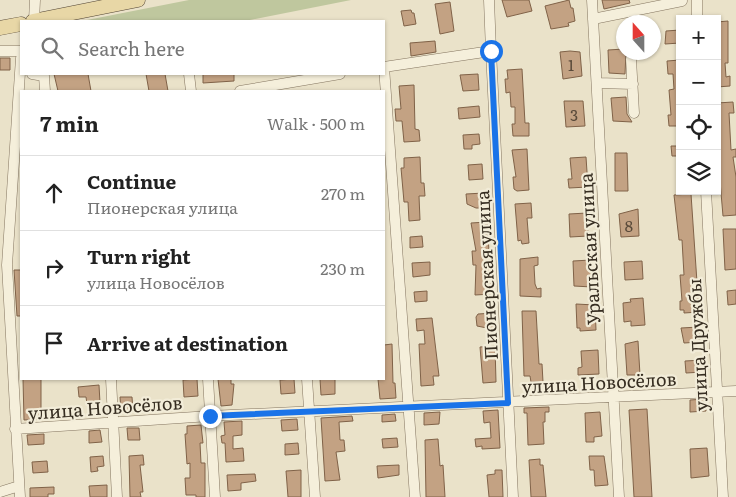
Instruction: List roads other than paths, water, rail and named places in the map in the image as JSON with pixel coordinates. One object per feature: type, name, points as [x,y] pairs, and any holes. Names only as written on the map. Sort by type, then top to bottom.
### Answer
[{"type":"main road","points":[[38,20],[138,0]]},
{"type":"main road","points":[[0,28],[20,24]]},
{"type":"street","points":[[33,20],[35,0]]},
{"type":"street","name":"Пионерская улица","points":[[489,0],[513,497]]},
{"type":"street","name":"Уральская улица","points":[[592,0],[598,83],[612,397],[619,497]]},
{"type":"street","points":[[696,0],[698,15]]},
{"type":"street","points":[[593,19],[682,1]]},
{"type":"street","points":[[0,51],[20,51]]},
{"type":"street","points":[[385,67],[491,51]]},
{"type":"street","points":[[630,60],[634,113]]},
{"type":"street","points":[[21,75],[21,90]]},
{"type":"street","points":[[38,75],[44,76],[45,90]]},
{"type":"street","points":[[189,75],[191,90]]},
{"type":"street","points":[[249,90],[287,86],[336,75]]},
{"type":"street","points":[[385,75],[415,497]]},
{"type":"street","points":[[598,83],[633,84]]},
{"type":"street","points":[[20,111],[7,265],[14,429],[20,497]]},
{"type":"street","name":"улица Дружбы","points":[[706,195],[723,497]]},
{"type":"street","points":[[111,380],[117,497]]},
{"type":"street","points":[[208,380],[215,497]]},
{"type":"street","points":[[307,380],[315,497]]},
{"type":"street","name":"улица Новосёлов","points":[[14,429],[210,416],[736,391]]},
{"type":"street","points":[[0,492],[19,486]]}]
